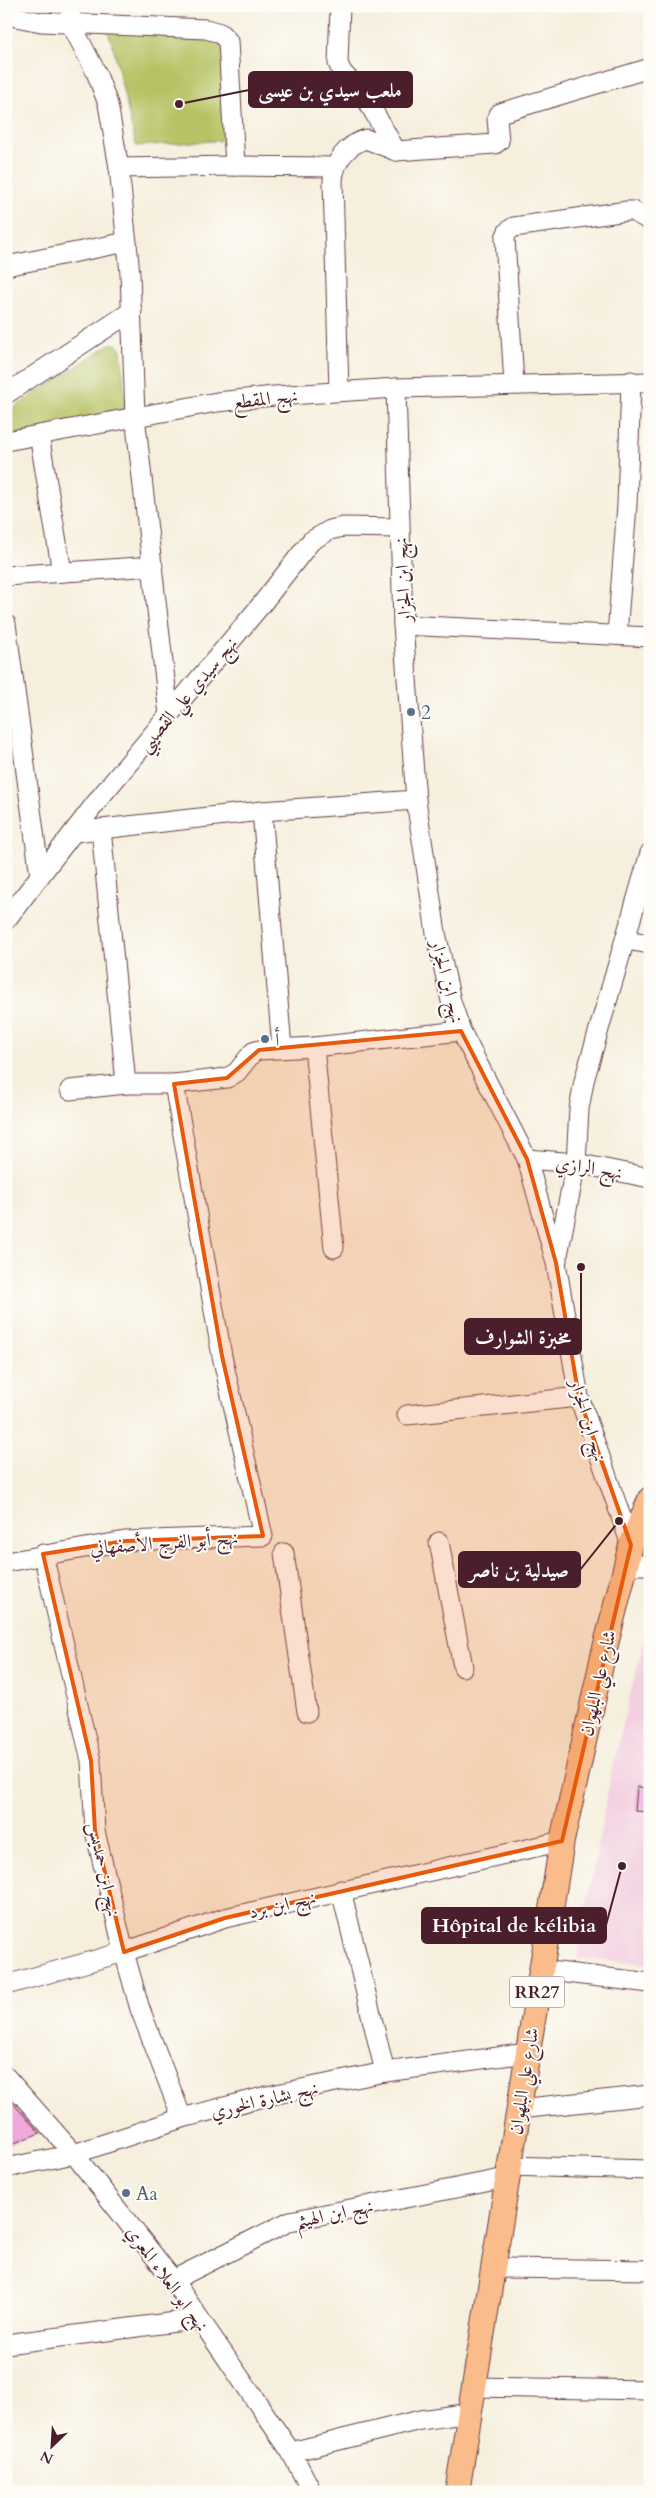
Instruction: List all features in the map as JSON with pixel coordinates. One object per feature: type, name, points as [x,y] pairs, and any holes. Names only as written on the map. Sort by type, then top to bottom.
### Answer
[{"type":"main road","name":"شارع علي البلهوان","points":[[457,2492],[494,2268],[507,2172],[519,2109],[562,1841],[603,1656],[629,1555],[650,1499]]},
{"type":"street","points":[[340,6],[338,63],[342,72],[367,100],[396,151]]},
{"type":"street","points":[[6,15],[29,22],[71,15],[206,28],[224,36],[228,41],[230,52],[235,166]]},
{"type":"street","points":[[71,15],[108,104],[119,168],[132,311],[134,416],[153,566],[168,715]]},
{"type":"street","points":[[339,391],[333,181],[336,167],[345,152],[354,144],[366,140],[396,151],[495,144],[499,141],[497,118],[500,113],[650,68]]},
{"type":"street","points":[[119,168],[336,167]]},
{"type":"street","points":[[514,384],[504,238],[508,231],[514,228],[628,211],[633,211],[650,220]]},
{"type":"street","points":[[6,266],[127,242]]},
{"type":"street","points":[[6,394],[132,311]]},
{"type":"street","points":[[618,636],[627,505],[640,381]]},
{"type":"street","name":"نهج المقطع","points":[[6,441],[216,402],[396,388],[640,381]]},
{"type":"street","name":"نهج ابن الجزار","points":[[396,388],[403,625],[416,800],[436,933],[451,1001],[461,1031],[528,1160],[556,1263],[579,1397],[629,1555]]},
{"type":"street","points":[[39,435],[62,572]]},
{"type":"street","name":"نهج سيدي علي القصيبي","points":[[6,920],[102,795],[261,605],[311,541],[330,530],[343,527],[399,528]]},
{"type":"street","points":[[6,576],[153,566]]},
{"type":"street","points":[[6,624],[40,876]]},
{"type":"street","points":[[403,625],[650,637]]},
{"type":"street","points":[[75,832],[262,811],[416,800]]},
{"type":"street","points":[[262,811],[282,1048]]},
{"type":"street","points":[[101,829],[126,1084]]},
{"type":"street","points":[[556,1263],[576,1163],[579,1109],[584,1081],[650,853]]},
{"type":"street","points":[[626,940],[650,944]]},
{"type":"street","points":[[70,1090],[126,1084],[174,1084],[227,1078],[237,1072],[253,1052],[461,1031]]},
{"type":"street","points":[[314,1047],[334,1248]]},
{"type":"street","name":"نهج أبو الفرج الأصفهاني","points":[[6,1562],[125,1541],[262,1536],[222,1356],[174,1084]]},
{"type":"street","name":"نهج الرازي","points":[[528,1160],[576,1163],[650,1178]]},
{"type":"street","points":[[406,1415],[579,1397]]},
{"type":"street","points":[[439,1542],[463,1667]]},
{"type":"street","points":[[284,1553],[307,1712]]},
{"type":"street","name":"نهج ابن حمديس","points":[[43,1554],[91,1760],[95,1831],[124,1952],[140,2008],[182,2118]]},
{"type":"street","points":[[629,1555],[650,1566]]},
{"type":"street","name":"نهج ابن برد","points":[[6,1986],[124,1952],[225,1918],[562,1841]]},
{"type":"street","points":[[341,1890],[385,2072]]},
{"type":"street","points":[[541,1970],[650,1982]]},
{"type":"street","name":"نهج بشارة الخوري","points":[[6,2168],[74,2154],[182,2118],[267,2096],[385,2072],[527,2054]]},
{"type":"street","name":"نهج ابو العلاء المعري","points":[[6,2077],[74,2154],[173,2280],[291,2452],[312,2492]]},
{"type":"street","points":[[519,2109],[650,2095]]},
{"type":"street","name":"نهج ابن الهيثم","points":[[173,2280],[290,2221],[507,2172],[650,2170]]},
{"type":"street","points":[[494,2268],[650,2270]]},
{"type":"street","points":[[6,2344],[199,2319]]},
{"type":"street","points":[[474,2387],[650,2390]]},
{"type":"street","points":[[291,2452],[420,2420],[470,2413]]},
{"type":"highlighted area","points":[[461,1031],[527,1159],[556,1263],[579,1397],[631,1545],[562,1841],[225,1918],[124,1952],[95,1831],[91,1761],[43,1554],[125,1541],[263,1536],[222,1356],[174,1084],[227,1078],[259,1050]]},
{"type":"shaded area","points":[[650,1614],[650,1964],[577,1959],[611,1773]]},
{"type":"green space","points":[[107,29],[217,40],[233,68],[229,140],[136,146],[113,46]]},
{"type":"green space","points":[[110,344],[116,344],[121,349],[126,414],[6,438],[6,413]]},
{"type":"building","points":[[637,1787],[650,1788],[650,1812],[635,1811]]},
{"type":"building","points":[[6,2096],[40,2133],[6,2146]]},
{"type":"place","name":"ملعب سيدي بن عيسى","points":[[179,104]]},
{"type":"place","name":"2","points":[[411,712]]},
{"type":"place","name":"أ","points":[[265,1039]]},
{"type":"place","name":"مخبزة الشوارف","points":[[581,1267]]},
{"type":"place","name":"صيدلية بن ناصر","points":[[619,1521]]},
{"type":"place","name":"Hôpital de kélibia","points":[[622,1866]]},
{"type":"place","name":"Aa","points":[[126,2193]]}]
